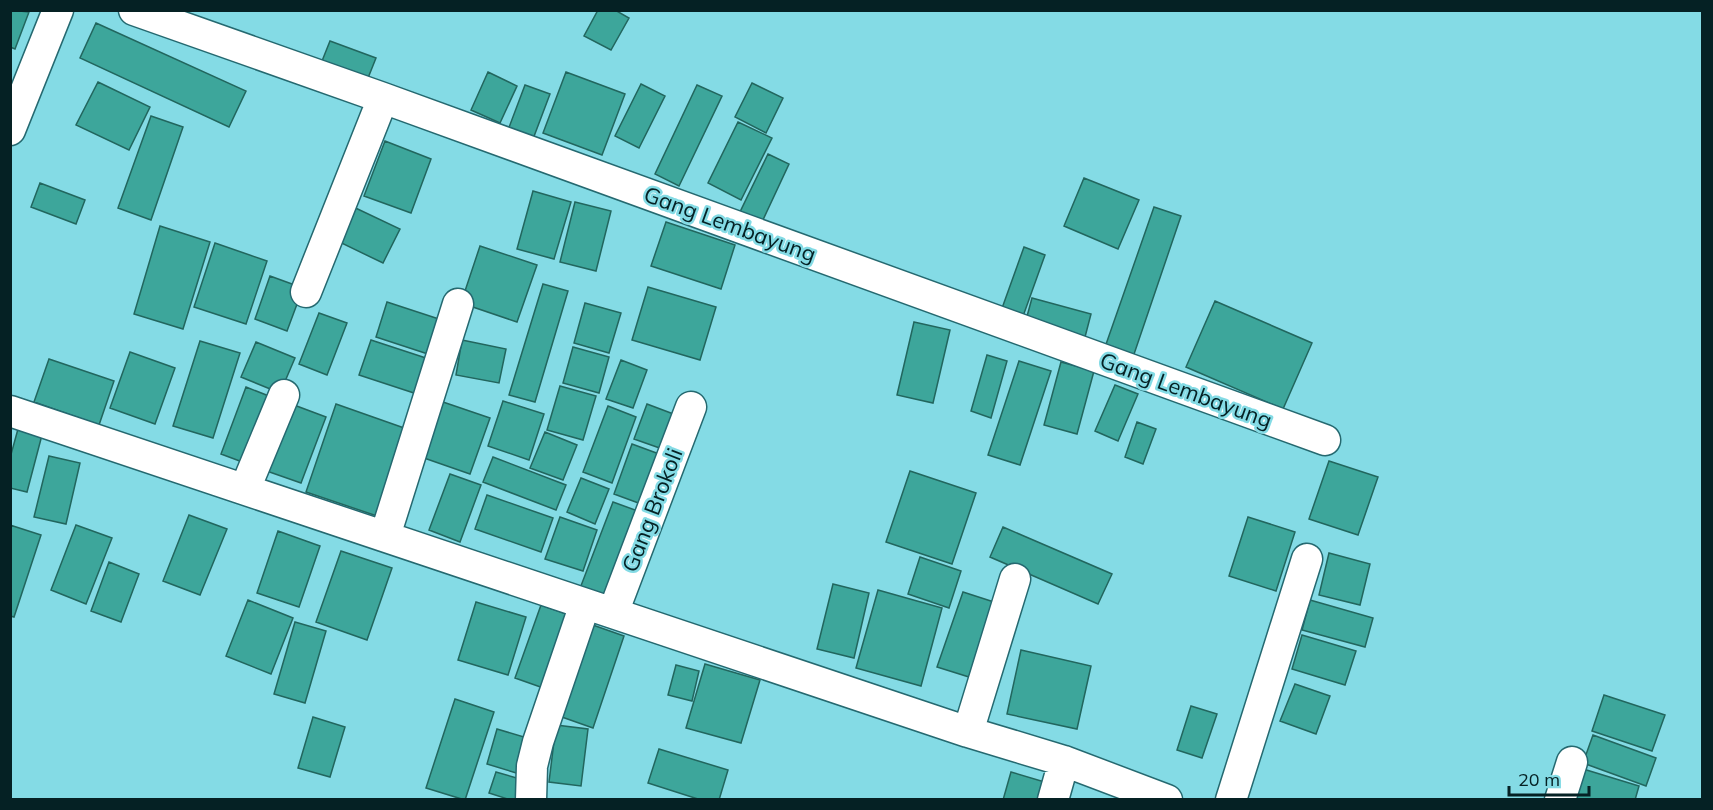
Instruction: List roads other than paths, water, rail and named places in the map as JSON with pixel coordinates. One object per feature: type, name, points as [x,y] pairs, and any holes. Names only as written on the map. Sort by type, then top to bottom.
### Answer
[{"type":"street","points":[[10,130],[58,10]]},
{"type":"street","name":"Gang Lembayung","points":[[134,10],[383,98],[1324,440]]},
{"type":"street","points":[[306,292],[383,98]]},
{"type":"street","points":[[385,536],[458,304]]},
{"type":"street","points":[[245,489],[284,395]]},
{"type":"street","name":"Gang Brokoli","points":[[614,613],[691,408]]},
{"type":"street","points":[[10,411],[968,732],[1064,761],[1167,800]]},
{"type":"street","points":[[1231,800],[1307,559]]},
{"type":"street","points":[[968,732],[1015,579]]},
{"type":"street","points":[[531,800],[532,766],[538,742],[585,604]]},
{"type":"street","points":[[1053,800],[1064,761]]},
{"type":"street","points":[[1560,800],[1572,762]]}]
